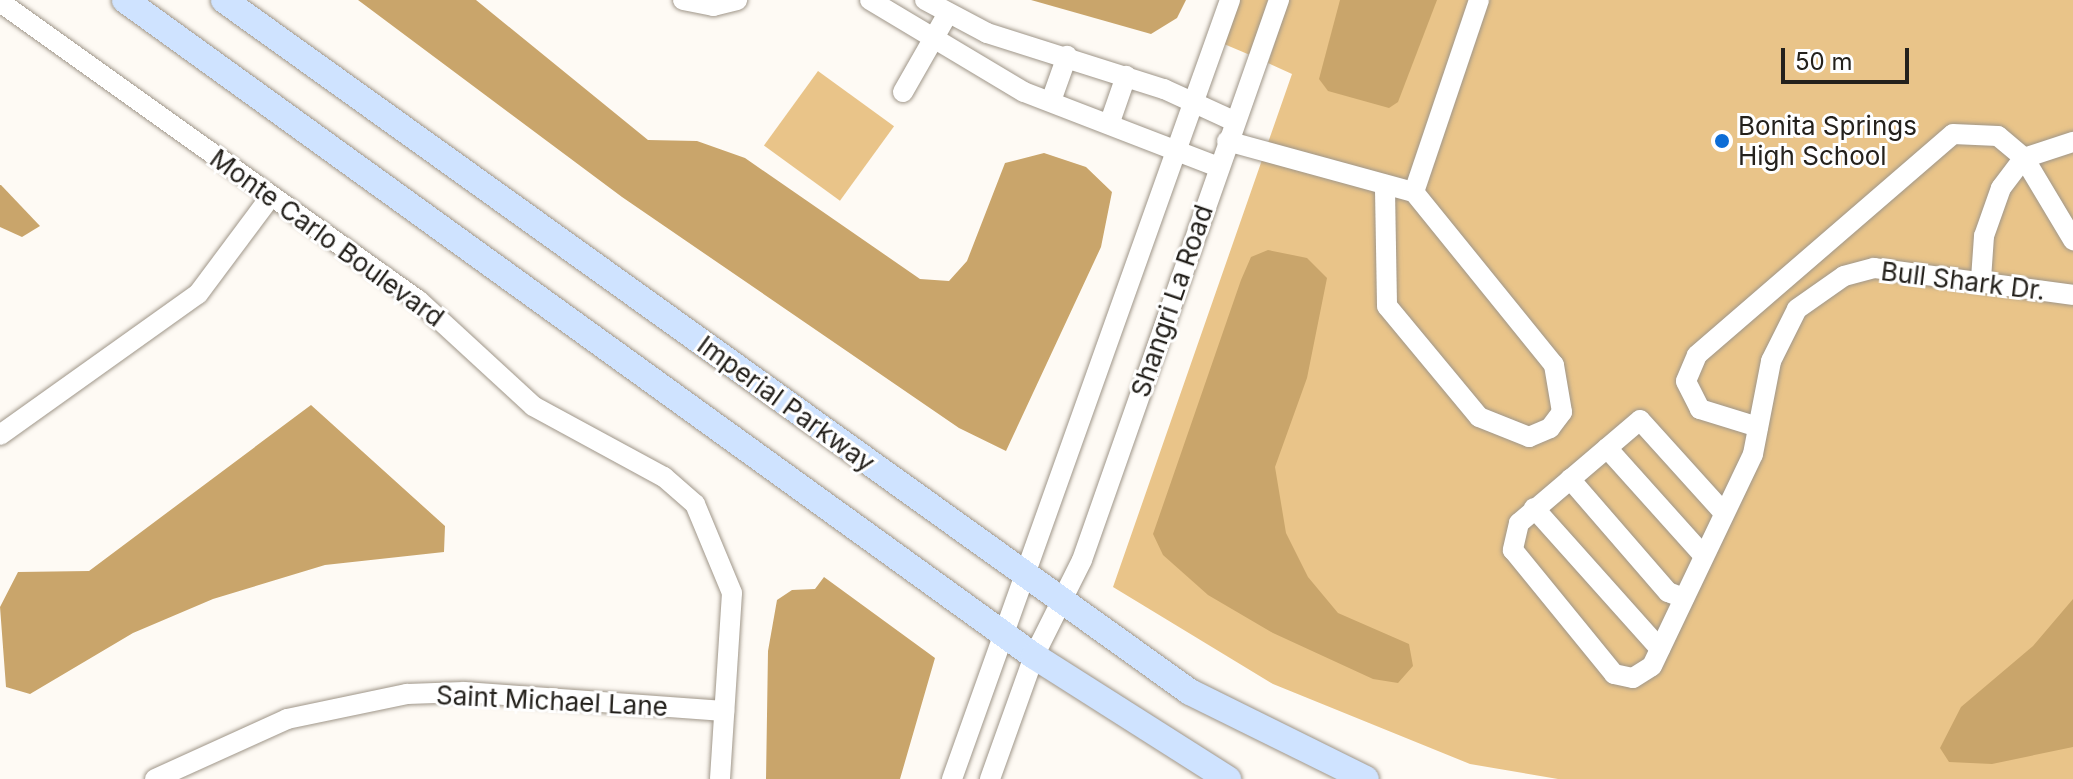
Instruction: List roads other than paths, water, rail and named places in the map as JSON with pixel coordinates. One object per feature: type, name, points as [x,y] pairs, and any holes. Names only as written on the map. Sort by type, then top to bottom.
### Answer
[{"type":"main road","points":[[125,0],[1004,631],[1034,656],[1228,779]]},
{"type":"main road","name":"Imperial Parkway","points":[[224,0],[1190,692],[1366,779]]},
{"type":"street","points":[[683,0],[713,6],[737,0]]},
{"type":"street","points":[[870,0],[933,41],[1051,101],[1177,148],[1218,167]]},
{"type":"street","points":[[925,0],[948,13],[1193,102],[1231,131],[1385,190],[1414,192],[1554,365],[1562,412],[1550,428],[1529,437],[1479,417],[1387,306],[1385,190]]},
{"type":"street","name":"Shangri La Road","points":[[952,779],[1004,631],[1027,578],[1230,0]]},
{"type":"street","name":"Shangri La Road","points":[[990,779],[1034,656],[1082,560],[1279,0]]},
{"type":"street","points":[[1414,192],[1479,0]]},
{"type":"street","name":"Monte Carlo Boulevard","points":[[0,2],[433,312],[533,406],[664,477],[695,504],[732,593],[720,779]]},
{"type":"street","points":[[903,92],[948,13]]},
{"type":"street","points":[[1051,101],[1067,56]]},
{"type":"street","points":[[1110,122],[1126,76]]},
{"type":"street","points":[[1758,427],[1700,409],[1686,381],[1697,355],[1953,134],[1998,136],[2024,158],[2073,240]]},
{"type":"street","points":[[1981,279],[1984,236],[2001,188],[2024,158],[2073,142]]},
{"type":"street","points":[[0,435],[198,294],[271,196]]},
{"type":"street","name":"Bull Shark Dr.","points":[[1534,508],[1519,523],[1513,550],[1614,674],[1633,678],[1648,672],[1724,513],[1758,427],[1771,361],[1797,309],[1844,276],[1874,268],[1981,279],[2073,295]]},
{"type":"street","points":[[1660,649],[1534,508],[1640,420],[1724,513]]},
{"type":"street","points":[[1607,448],[1704,556]]},
{"type":"street","points":[[1570,479],[1668,592],[1684,598]]},
{"type":"street","name":"Saint Michael Lane","points":[[155,779],[287,719],[407,694],[464,692],[724,711]]},
{"type":"place","name":"Bonita Springs High School","points":[[1722,141]]}]
